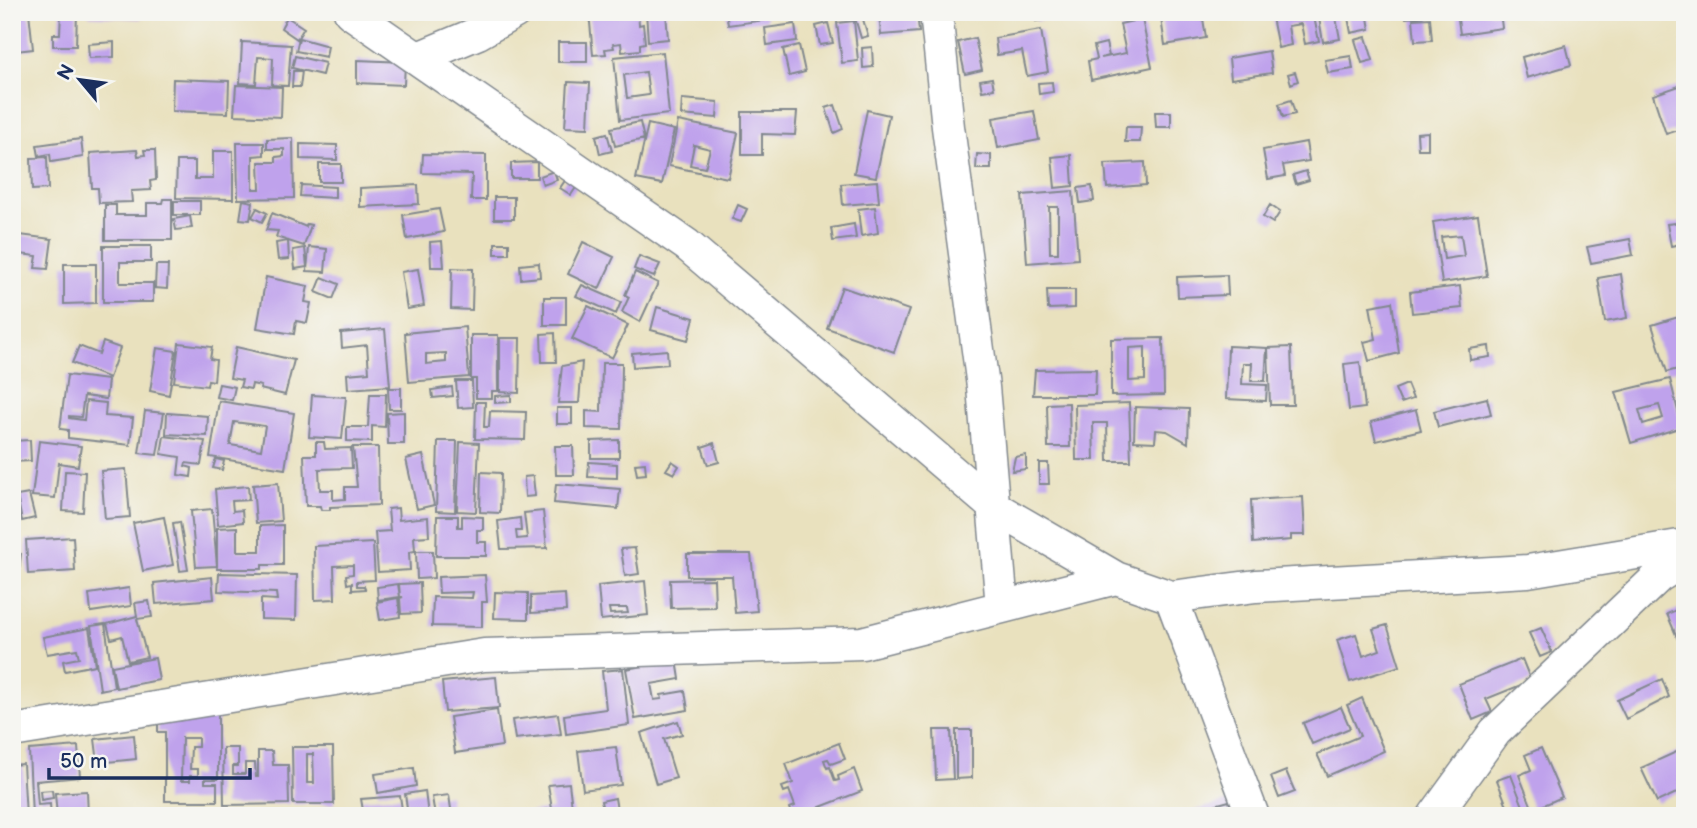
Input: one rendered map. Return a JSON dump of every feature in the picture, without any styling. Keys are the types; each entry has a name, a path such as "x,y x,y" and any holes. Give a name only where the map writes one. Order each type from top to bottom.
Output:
{"street":[{"path":"350,12 687,245 994,507 1116,578 1171,597 1256,586 1528,571 1685,545"},
{"path":"418,58 478,33 515,12"},
{"path":"936,12 948,127 983,387 1002,607"},
{"path":"1434,816 1495,732 1659,576 1685,560"},
{"path":"12,731 484,655 862,643 1116,578"},
{"path":"1171,597 1253,816"}],"building":[{"path":"13,12 29,12 33,49 16,51"},
{"path":"61,12 77,12 76,46 53,46 53,34 60,34"},
{"path":"89,12 142,12 141,19 89,16"},
{"path":"589,12 638,12 639,25 643,24 645,43 640,44 640,50 622,52 621,43 613,44 614,48 605,49 606,54 593,55"},
{"path":"646,12 666,12 668,39 648,41"},
{"path":"726,12 765,12 766,20 728,25"},
{"path":"917,12 919,32 881,35 879,13"},
{"path":"1034,12 1078,12 1078,14 1036,21"},
{"path":"1160,12 1202,12 1206,38 1165,45"},
{"path":"1271,12 1313,12 1319,41 1305,44 1301,24 1288,26 1291,45 1278,48"},
{"path":"1318,12 1335,12 1340,39 1323,42"},
{"path":"1347,12 1367,12 1370,29 1351,33"},
{"path":"1405,12 1423,12 1423,16 1406,18"},
{"path":"1457,12 1500,12 1502,28 1460,34"},
{"path":"862,16 868,36 861,38 855,18"},
{"path":"287,17 304,28 297,39 281,28"},
{"path":"1430,18 1432,40 1415,41 1413,19"},
{"path":"1142,19 1152,67 1091,80 1088,61 1097,59 1094,46 1106,43 1109,56 1101,58 1126,53 1120,24"},
{"path":"854,21 858,61 842,63 837,23"},
{"path":"828,23 833,43 820,45 816,26"},
{"path":"795,24 797,41 767,45 765,28"},
{"path":"1041,30 1048,72 1027,76 1022,51 997,55 995,38"},
{"path":"1366,37 1373,60 1362,63 1355,40"},
{"path":"299,38 328,46 326,57 296,51"},
{"path":"975,38 982,70 965,74 958,42"},
{"path":"114,42 114,57 89,58 88,44"},
{"path":"242,42 291,45 288,86 272,85 273,58 258,57 256,84 240,83"},
{"path":"558,42 587,42 587,62 558,62"},
{"path":"799,45 805,72 789,76 783,49"},
{"path":"1566,45 1571,65 1527,78 1522,57"},
{"path":"872,47 873,67 863,68 862,48"},
{"path":"1269,51 1272,73 1231,79 1229,58"},
{"path":"663,52 669,114 620,120 614,57","holes":["646,72 649,95 627,98 624,75"]},
{"path":"295,56 325,63 322,75 292,68"},
{"path":"1351,56 1353,69 1328,73 1325,60"},
{"path":"357,60 405,62 404,85 357,83"},
{"path":"293,71 302,71 300,87 292,87"},
{"path":"1295,72 1298,81 1291,84 1288,74"},
{"path":"992,78 994,89 982,91 980,80"},
{"path":"173,79 229,81 228,113 172,111"},
{"path":"568,82 590,83 588,128 565,127"},
{"path":"1052,82 1053,92 1039,94 1038,83"},
{"path":"1685,84 1685,128 1666,134 1653,95"},
{"path":"236,85 282,87 281,117 234,115"},
{"path":"682,99 718,102 717,118 681,115"},
{"path":"1291,100 1295,114 1283,117 1279,104"},
{"path":"835,105 843,129 834,133 826,108"},
{"path":"867,110 889,115 876,177 854,173"},
{"path":"1034,111 1039,140 998,148 993,118"},
{"path":"742,112 797,112 795,135 762,134 762,155 742,155"},
{"path":"1155,112 1171,112 1171,127 1156,127"},
{"path":"678,121 738,133 728,178 669,166","holes":["694,145 710,149 705,168 690,165"]},
{"path":"640,122 644,139 615,146 611,128"},
{"path":"648,124 674,130 662,184 636,179"},
{"path":"1126,127 1141,127 1140,142 1125,142"},
{"path":"1428,132 1428,149 1418,149 1417,133"},
{"path":"607,133 612,151 600,154 596,136"},
{"path":"293,138 294,198 238,199 237,143 264,143 264,155 253,156 253,189 260,189 259,162 276,162 276,157 284,156 284,149 267,149 267,139"},
{"path":"81,139 83,157 51,162 50,154 39,156 37,145"},
{"path":"1306,142 1309,161 1283,165 1285,176 1268,179 1263,150"},
{"path":"300,144 337,145 337,160 300,159"},
{"path":"137,150 138,156 145,155 144,150 155,150 156,180 150,181 151,190 131,191 132,202 99,203 98,188 92,188 90,153"},
{"path":"213,151 233,151 233,199 176,198 177,161 195,161 195,179 213,179"},
{"path":"423,154 486,155 486,200 471,200 472,174 422,173"},
{"path":"977,154 991,155 991,169 976,169"},
{"path":"1071,155 1073,186 1055,188 1052,157"},
{"path":"47,157 48,189 32,190 31,158"},
{"path":"537,162 537,178 511,178 511,163"},
{"path":"1145,162 1146,185 1107,188 1105,164"},
{"path":"319,164 341,164 341,182 319,182"},
{"path":"554,171 557,180 543,185 540,176"},
{"path":"1306,171 1309,180 1296,184 1293,175"},
{"path":"568,176 579,183 571,195 560,188"},
{"path":"877,181 879,202 843,205 841,184"},
{"path":"301,185 335,187 335,198 300,196"},
{"path":"418,185 419,204 360,207 360,188"},
{"path":"1092,186 1094,201 1080,203 1078,188"},
{"path":"1073,191 1078,259 1027,263 1022,195","holes":["1049,207 1058,207 1058,253 1050,253"]},
{"path":"494,197 514,197 514,219 494,219"},
{"path":"164,199 172,199 172,240 105,240 105,205 116,205 116,215 147,215 147,203 163,203"},
{"path":"243,200 253,202 250,220 240,219"},
{"path":"174,201 200,201 200,215 174,215"},
{"path":"738,205 747,209 741,222 732,219"},
{"path":"1270,205 1280,212 1273,223 1263,217"},
{"path":"875,207 878,233 861,236 858,209"},
{"path":"257,208 267,213 262,222 252,217"},
{"path":"439,209 444,232 407,239 403,215"},
{"path":"272,213 306,227 307,224 311,225 304,246 276,237 278,231 266,230"},
{"path":"1478,215 1487,276 1442,283 1433,222","holes":["1461,235 1464,256 1444,259 1441,237"]},
{"path":"190,216 192,228 176,230 174,219"},
{"path":"1685,222 1685,243 1671,246 1667,224"},
{"path":"854,224 856,238 833,241 831,228"},
{"path":"12,234 52,239 48,269 35,268 37,256 12,253"},
{"path":"1630,239 1633,255 1591,263 1587,247"},
{"path":"288,241 289,259 278,260 276,243"},
{"path":"442,241 444,267 431,267 430,242"},
{"path":"583,242 614,257 599,289 568,274"},
{"path":"495,243 509,243 509,254 495,254"},
{"path":"103,246 151,246 151,262 120,262 120,283 153,283 153,302 103,302"},
{"path":"309,247 327,249 325,272 307,271"},
{"path":"305,248 307,267 295,269 293,250"},
{"path":"639,256 660,264 654,277 634,269"},
{"path":"539,263 540,277 521,279 520,265"},
{"path":"64,264 96,264 96,303 64,304"},
{"path":"156,265 168,265 167,289 155,288"},
{"path":"452,268 473,269 472,310 451,309"},
{"path":"418,269 424,306 407,309 401,272"},
{"path":"635,272 658,283 640,322 622,312 629,297 625,295"},
{"path":"1621,274 1627,318 1605,322 1598,278"},
{"path":"1227,275 1228,295 1178,297 1177,277"},
{"path":"266,277 308,286 305,302 311,303 307,323 296,321 294,334 257,328"},
{"path":"322,277 339,284 333,299 316,292"},
{"path":"582,285 621,302 616,314 576,296"},
{"path":"1460,286 1462,308 1412,313 1410,292"},
{"path":"842,287 909,310 894,352 827,328"},
{"path":"1047,290 1075,290 1075,308 1048,309"},
{"path":"544,297 566,297 566,325 544,325"},
{"path":"1392,302 1399,353 1369,361 1364,342 1376,339 1370,306"},
{"path":"588,306 628,325 612,358 572,339"},
{"path":"657,307 694,318 688,340 651,330"},
{"path":"1685,315 1685,367 1667,372 1652,325"},
{"path":"465,327 469,377 409,382 405,333","holes":["446,353 446,362 426,364 426,354"]},
{"path":"385,329 390,386 348,389 347,374 369,372 367,345 342,348 341,333"},
{"path":"555,333 556,362 542,362 541,334"},
{"path":"471,335 498,335 498,391 492,391 492,398 476,398 476,379 471,379"},
{"path":"500,338 520,338 519,393 500,392"},
{"path":"1163,338 1164,395 1111,396 1111,339","holes":["1145,347 1145,380 1129,381 1129,348"]},
{"path":"103,342 120,348 109,378 72,363 79,346 99,354"},
{"path":"179,343 212,347 210,359 216,360 214,381 208,380 207,386 174,382"},
{"path":"1228,346 1267,348 1265,381 1251,381 1252,363 1243,363 1242,384 1267,385 1266,401 1226,399"},
{"path":"1489,346 1490,357 1470,360 1469,349"},
{"path":"236,347 294,360 285,395 260,389 261,386 252,384 251,389 240,387 242,380 230,378"},
{"path":"1291,347 1293,405 1270,405 1268,348"},
{"path":"157,348 176,351 169,395 150,391"},
{"path":"667,350 668,364 633,367 632,353"},
{"path":"582,362 579,403 558,403 562,366"},
{"path":"1360,362 1365,408 1349,410 1344,364"},
{"path":"602,363 622,363 621,429 586,428 586,411 601,412"},
{"path":"1096,369 1095,395 1033,395 1035,370"},
{"path":"67,375 108,380 106,399 84,396 81,417 69,418 84,420 86,401 106,403 105,416 133,418 130,445 68,438 68,430 60,429"},
{"path":"1670,379 1682,427 1631,443 1616,392","holes":["1659,405 1663,418 1643,424 1639,410"]},
{"path":"456,381 472,381 473,407 458,408"},
{"path":"219,384 235,387 232,400 216,397"},
{"path":"1407,384 1413,399 1401,403 1395,389"},
{"path":"452,387 453,396 433,398 432,390"},
{"path":"388,388 401,388 401,409 389,409"},
{"path":"370,394 386,394 385,427 372,426 372,442 347,441 347,427 368,427"},
{"path":"312,395 346,397 342,439 309,437"},
{"path":"511,395 511,402 495,403 495,396"},
{"path":"1487,398 1491,414 1438,427 1434,411"},
{"path":"219,401 294,413 285,469 210,457","holes":["234,422 265,426 261,450 230,445"]},
{"path":"476,402 485,402 484,427 489,427 490,411 526,412 525,440 475,439"},
{"path":"1069,403 1070,447 1048,447 1047,404"},
{"path":"1129,403 1131,461 1108,461 1107,423 1093,423 1094,460 1076,460 1075,405"},
{"path":"1135,407 1189,409 1188,443 1167,431 1156,430 1155,442 1134,441"},
{"path":"557,408 572,408 572,424 557,424"},
{"path":"1416,410 1421,430 1376,441 1371,422"},
{"path":"145,411 164,413 157,455 139,453"},
{"path":"404,412 404,444 388,444 387,413"},
{"path":"167,413 208,416 207,436 166,434"},
{"path":"164,436 205,441 201,465 186,463 185,466 192,468 191,477 178,475 180,457 161,454"},
{"path":"30,440 31,461 12,462 12,441"},
{"path":"619,440 619,458 591,458 591,441"},
{"path":"39,441 81,446 78,466 59,463 55,498 32,496"},
{"path":"438,441 457,441 455,512 436,511"},
{"path":"316,442 324,442 325,449 351,448 352,468 319,469 320,490 333,490 333,500 345,499 345,487 357,487 353,447 378,447 379,505 330,507 330,510 321,510 320,506 306,506 304,455 316,455"},
{"path":"460,442 479,443 476,512 457,511"},
{"path":"714,443 719,462 708,465 702,447"},
{"path":"555,446 573,446 574,475 556,475"},
{"path":"423,455 434,505 417,509 406,459"},
{"path":"1026,455 1026,469 1012,471 1015,457"},
{"path":"216,459 224,461 222,470 213,468"},
{"path":"672,461 679,466 674,474 666,470"},
{"path":"589,462 617,464 617,478 588,477"},
{"path":"645,463 646,474 637,475 635,464"},
{"path":"1039,463 1048,463 1049,484 1039,484"},
{"path":"126,469 130,517 105,519 101,471"},
{"path":"65,471 85,472 83,512 63,511"},
{"path":"481,472 501,473 500,513 480,512"},
{"path":"533,476 535,496 525,497 524,477"},
{"path":"278,483 281,521 256,523 253,485"},
{"path":"556,484 620,489 618,509 554,503"},
{"path":"248,486 249,500 232,501 233,511 242,510 243,522 218,525 215,489"},
{"path":"29,494 35,518 22,521 17,496"},
{"path":"1303,497 1305,535 1291,535 1291,540 1253,543 1251,500"},
{"path":"398,508 399,520 428,517 429,536 414,537 415,551 409,552 410,570 378,572 375,532 390,531 388,509"},
{"path":"212,509 217,566 196,567 191,511"},
{"path":"543,511 547,548 501,549 498,521 520,518 521,531 516,531 517,539 527,538 524,513"},
{"path":"437,516 458,516 458,527 462,527 462,516 483,517 483,530 477,530 477,542 486,542 486,556 436,556"},
{"path":"164,517 173,565 143,571 133,523"},
{"path":"180,522 188,570 180,571 173,523"},
{"path":"283,525 283,565 262,565 262,569 217,569 217,528 237,527 237,551 260,551 260,526"},
{"path":"73,537 75,571 28,574 26,540"},
{"path":"373,543 375,580 357,581 357,586 364,586 365,589 352,590 352,583 347,584 346,575 353,574 353,565 334,566 335,599 315,600 314,546"},
{"path":"635,548 639,574 625,576 621,549"},
{"path":"416,551 433,551 434,578 417,579"},
{"path":"12,553 21,554 14,611 12,611"},
{"path":"687,554 751,554 757,611 735,613 732,576 687,576"},
{"path":"219,573 297,575 296,620 261,619 261,599 277,600 276,593 218,591"},
{"path":"485,575 487,602 482,602 482,627 432,626 433,597 472,598 473,592 439,593 438,577"},
{"path":"212,577 214,599 156,604 154,583"},
{"path":"714,579 715,607 671,608 670,580"},
{"path":"645,581 648,615 601,620 598,586","holes":["609,608 627,608 628,613 610,614"]},
{"path":"420,583 421,613 401,614 400,598 403,597 400,597 399,584"},
{"path":"398,584 400,597 378,600 377,587"},
{"path":"129,588 131,606 91,612 89,594"},
{"path":"495,592 528,593 528,619 494,618"},
{"path":"565,594 566,611 531,613 531,596"},
{"path":"398,598 400,617 380,620 377,602"},
{"path":"149,601 152,617 137,619 147,657 128,661 122,636 111,639 107,624 137,616 135,603"},
{"path":"1683,607 1685,611 1685,656 1667,614"},
{"path":"105,624 114,687 100,690 91,626"},
{"path":"1387,625 1400,666 1350,682 1337,640 1356,634 1363,656 1380,650 1373,629"},
{"path":"89,628 95,665 65,671 63,661 79,658 77,649 47,654 43,637"},
{"path":"1541,628 1552,652 1540,657 1529,633"},
{"path":"155,658 159,680 116,688 112,666"},
{"path":"1522,659 1531,681 1486,699 1492,712 1473,720 1459,684"},
{"path":"677,660 680,679 651,684 654,700 662,699 661,695 685,691 688,710 635,719 626,669"},
{"path":"623,669 629,725 566,734 564,715 606,709 602,671"},
{"path":"496,677 499,708 445,712 442,682"},
{"path":"1662,679 1669,697 1626,719 1617,700"},
{"path":"1362,698 1384,751 1327,776 1317,754 1360,736 1347,705"},
{"path":"1341,707 1350,728 1312,744 1303,723"},
{"path":"497,710 502,746 455,753 450,717"},
{"path":"218,714 218,779 205,779 205,783 217,783 217,801 165,801 165,732 158,732 158,715","holes":["182,738 198,738 198,747 191,747 190,769 198,769 198,776 190,776 190,781 181,781"]},
{"path":"558,714 561,734 515,739 512,720"},
{"path":"678,721 682,734 664,739 676,778 656,784 641,733"},
{"path":"934,730 951,730 953,779 936,780"},
{"path":"956,730 972,730 972,778 956,779"},
{"path":"134,735 136,759 98,763 95,739"},
{"path":"839,743 845,759 831,764 828,759 824,760 827,768 830,767 835,781 839,780 838,776 854,769 862,791 810,811 811,816 793,816 790,808 795,806 789,790 784,792 782,787 793,783 786,764"},
{"path":"78,746 80,777 36,781 38,805 50,804 51,816 32,816 29,750"},
{"path":"292,747 333,747 334,804 293,804","holes":["307,754 313,754 314,783 307,783"]},
{"path":"616,747 621,785 583,790 578,751"},
{"path":"223,748 238,748 238,766 233,766 233,774 245,774 245,763 255,763 256,777 258,751 272,751 273,765 288,765 289,804 224,805"},
{"path":"1541,748 1562,797 1533,810 1519,775 1531,770 1525,755"},
{"path":"1685,748 1685,789 1657,802 1641,768"},
{"path":"23,764 26,816 12,816 12,765"},
{"path":"414,768 416,786 378,793 375,774"},
{"path":"1286,771 1295,792 1279,798 1271,777"},
{"path":"1511,775 1526,814 1522,816 1511,816 1497,780"},
{"path":"569,783 573,816 523,816 523,813 552,809 548,785"},
{"path":"52,790 53,798 41,800 40,791"},
{"path":"87,791 88,816 57,816 55,793"},
{"path":"425,791 428,816 408,816 405,794"},
{"path":"449,795 452,816 435,816 432,797"},
{"path":"400,796 403,816 364,816 361,799"},
{"path":"615,798 618,816 604,816 601,801"},
{"path":"1229,801 1233,816 1187,816 1186,813"}]}
